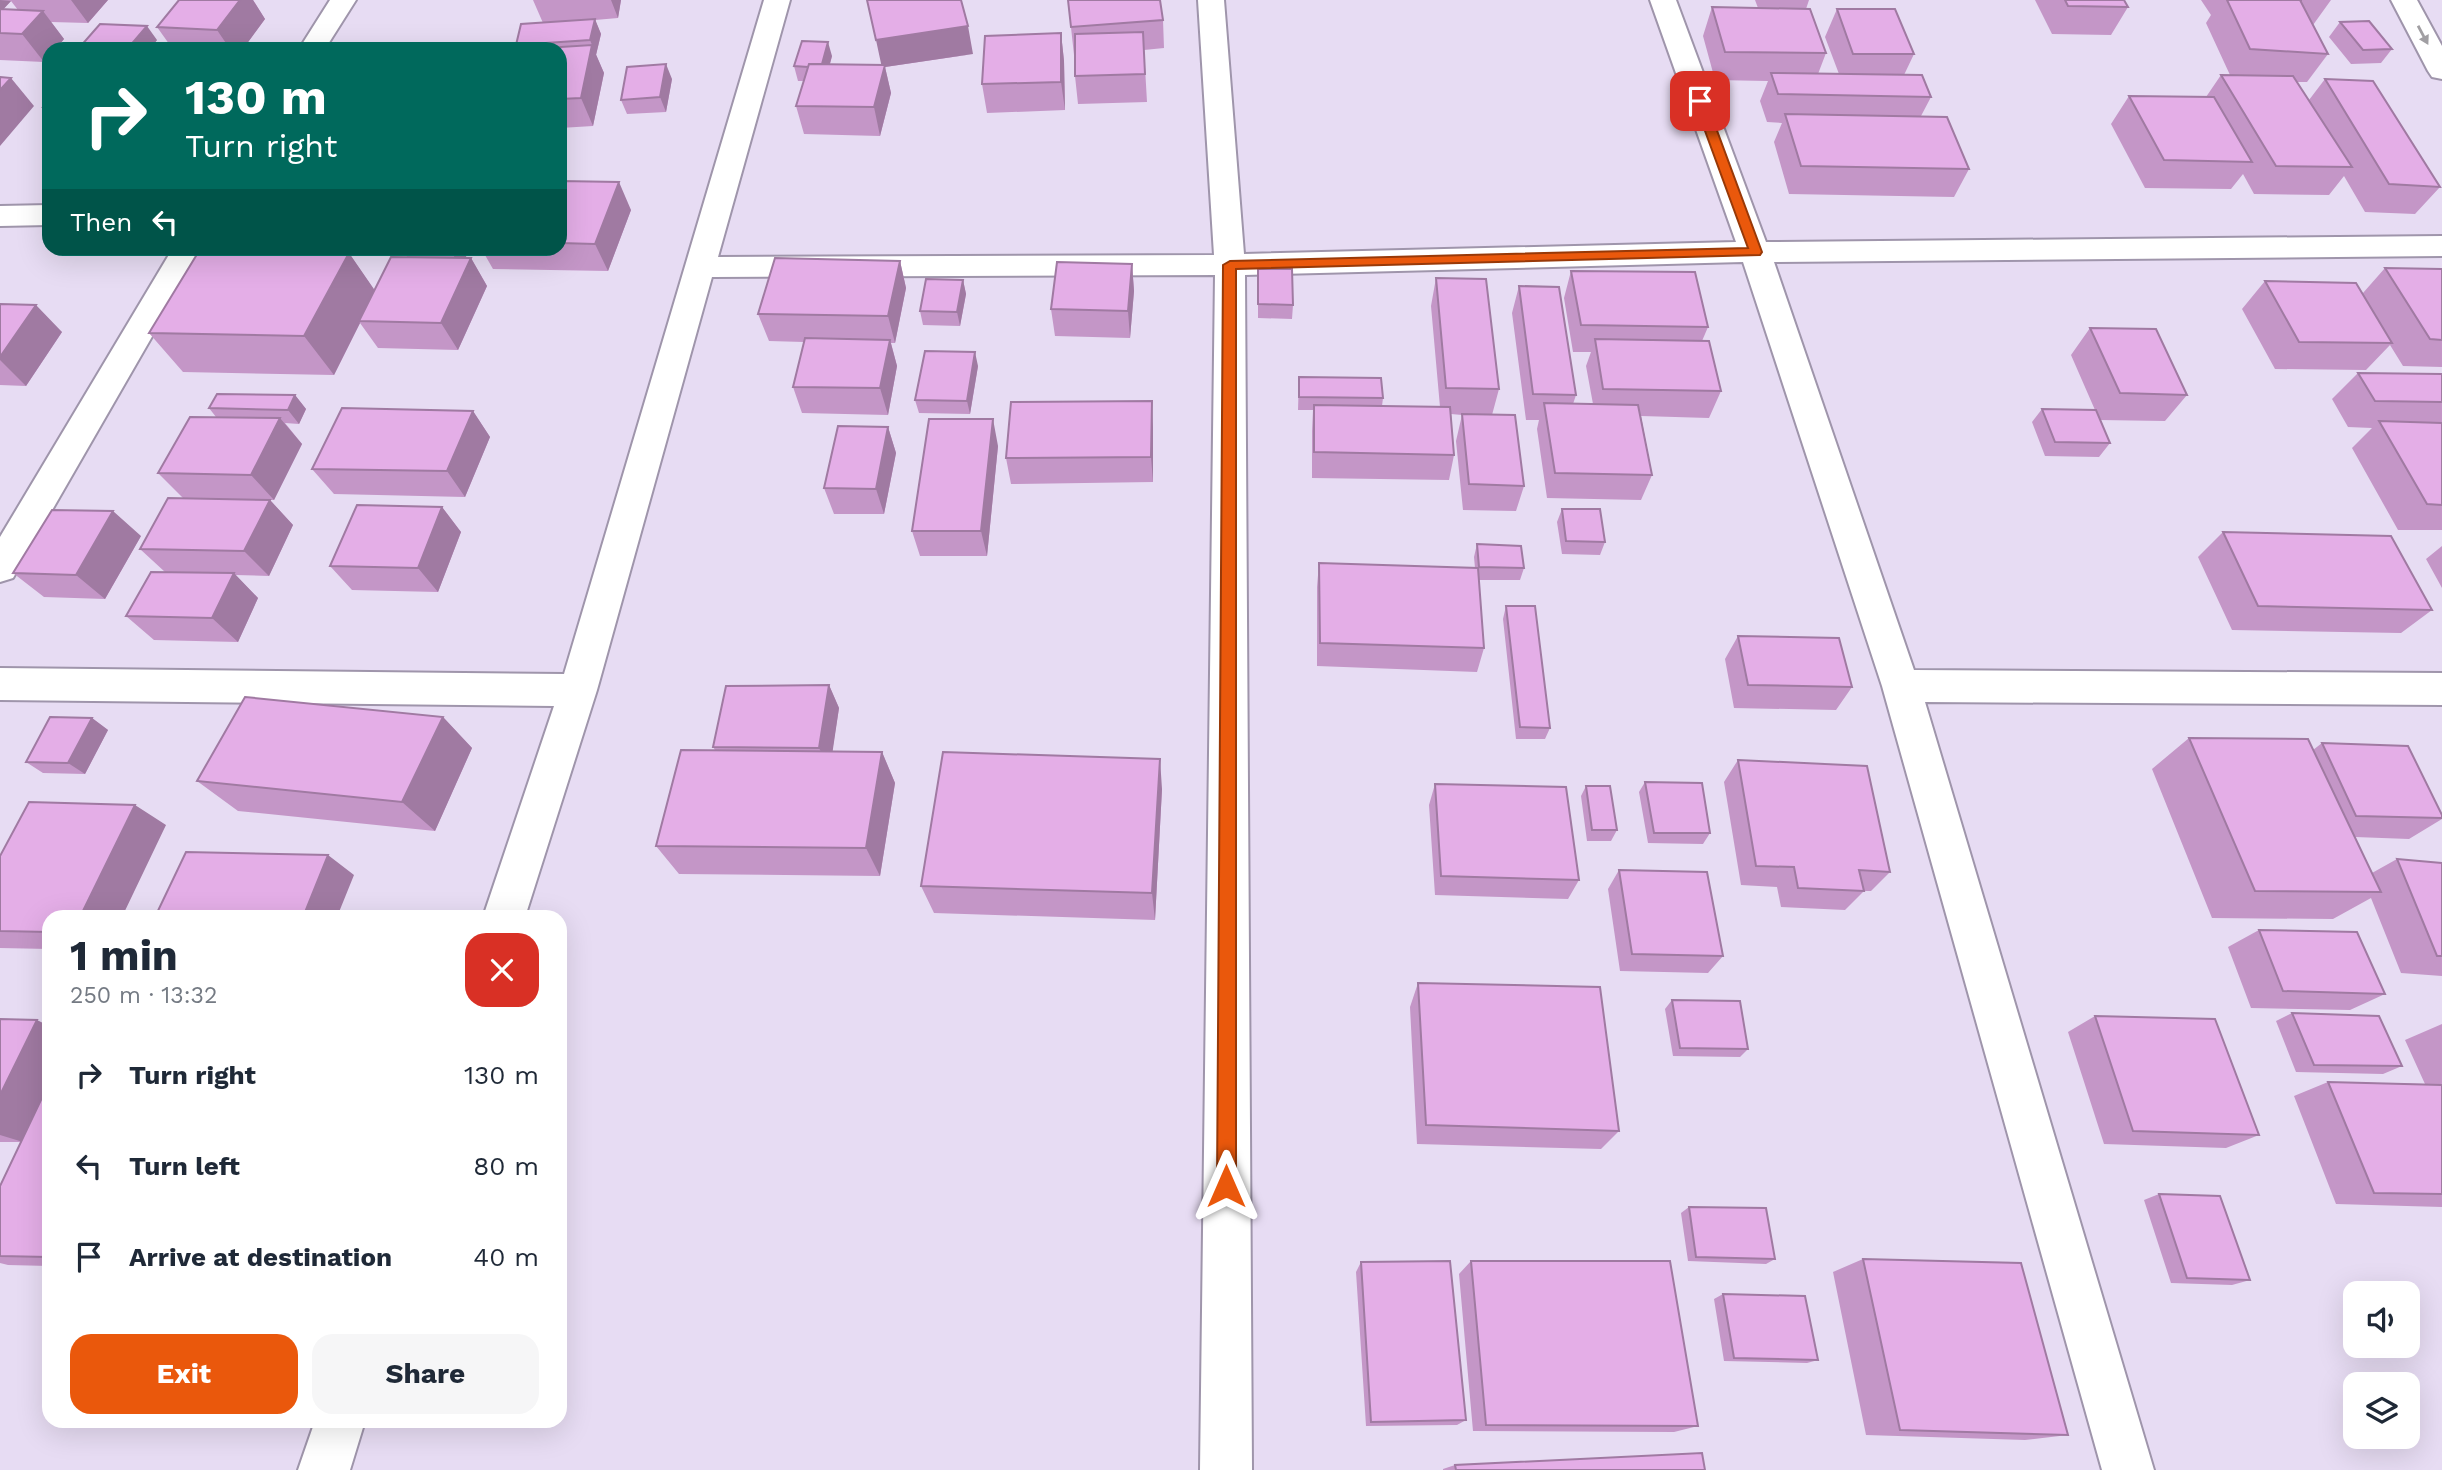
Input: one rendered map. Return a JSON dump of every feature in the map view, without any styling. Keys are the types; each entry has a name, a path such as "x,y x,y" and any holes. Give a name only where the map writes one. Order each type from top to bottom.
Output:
{"street":[{"path":"316,42 343,0"},
{"path":"506,910 578,690 777,0"},
{"path":"1211,0 1230,265 1226,1470"},
{"path":"1663,0 1755,252 1901,686 2128,1470"},
{"path":"2404,0 2442,71"},
{"path":"0,216 42,215"},
{"path":"700,267 1230,265 1755,252 2442,246"},
{"path":"0,568 183,256"},
{"path":"0,684 578,690"},
{"path":"1901,686 2442,689"},
{"path":"324,1470 338,1428"}],"building":[{"path":"179,0 240,0 217,30 157,27"},
{"path":"867,0 961,0 968,26 876,40"},
{"path":"1068,0 1160,0 1163,20 1071,27"},
{"path":"2065,0 2124,0 2128,7 2068,6"},
{"path":"2227,0 2300,0 2328,54 2250,49"},
{"path":"1712,7 1810,9 1826,53 1725,52"},
{"path":"0,9 43,11 22,34 0,33"},
{"path":"1837,9 1895,9 1914,54 1853,54"},
{"path":"595,19 590,40 560,42 517,42 521,24"},
{"path":"2369,21 2392,49 2363,50 2340,22"},
{"path":"100,24 147,26 133,42 84,42"},
{"path":"1143,32 1145,74 1075,76 1075,34"},
{"path":"1061,33 1061,82 982,84 985,36"},
{"path":"802,41 828,42 822,64 794,66"},
{"path":"592,45 581,98 567,99 567,47"},
{"path":"666,64 660,97 621,100 627,67"},
{"path":"809,64 885,65 874,107 796,106"},
{"path":"1771,73 1922,75 1931,97 1778,94"},
{"path":"2221,75 2293,76 2352,167 2276,166"},
{"path":"0,77 11,78 0,90"},
{"path":"2325,79 2373,81 2440,187 2389,184"},
{"path":"2129,96 2214,97 2252,162 2164,160"},
{"path":"1785,114 1947,117 1969,169 1801,166"},
{"path":"567,181 619,182 595,244 567,243"},
{"path":"196,256 347,256 304,336 149,333"},
{"path":"391,257 471,258 441,323 359,321"},
{"path":"775,258 900,261 888,316 758,314"},
{"path":"1057,262 1132,264 1128,311 1051,309"},
{"path":"2385,268 2442,269 2442,340 2430,339"},
{"path":"1258,269 1292,269 1293,305 1258,304"},
{"path":"1571,271 1695,272 1708,327 1581,325"},
{"path":"1436,278 1486,279 1499,389 1446,388"},
{"path":"926,279 963,280 957,312 920,311"},
{"path":"2265,281 2356,283 2392,343 2299,342"},
{"path":"1519,286 1559,287 1576,395 1533,394"},
{"path":"0,304 36,305 0,357"},
{"path":"2090,328 2156,329 2187,395 2120,393"},
{"path":"805,338 890,340 880,388 793,387"},
{"path":"1595,339 1709,341 1721,391 1603,389"},
{"path":"925,351 975,352 967,401 915,400"},
{"path":"2358,373 2442,374 2442,402 2375,401"},
{"path":"1299,377 1381,378 1383,398 1299,397"},
{"path":"217,394 295,395 288,410 209,408"},
{"path":"1152,401 1151,457 1006,458 1011,402"},
{"path":"1544,403 1638,405 1652,475 1555,473"},
{"path":"1314,405 1450,407 1454,455 1314,452"},
{"path":"342,408 473,411 447,471 312,469"},
{"path":"2042,409 2096,410 2110,443 2055,442"},
{"path":"1462,414 1515,415 1524,486 1469,484"},
{"path":"190,417 280,418 251,475 158,473"},
{"path":"929,419 993,419 981,531 912,531"},
{"path":"2379,421 2442,423 2442,505 2427,504"},
{"path":"838,426 888,427 876,489 824,488"},
{"path":"168,498 270,500 244,551 140,549"},
{"path":"357,505 442,507 418,568 330,566"},
{"path":"1562,509 1600,509 1605,542 1566,541"},
{"path":"52,510 113,511 76,575 13,573"},
{"path":"2223,532 2391,536 2432,610 2258,606"},
{"path":"1477,544 1521,546 1524,568 1479,567"},
{"path":"1319,563 1478,568 1484,648 1320,643"},
{"path":"151,572 234,573 212,618 126,616"},
{"path":"1506,606 1535,606 1550,728 1520,727"},
{"path":"1738,636 1839,638 1852,687 1748,685"},
{"path":"829,685 819,748 713,747 726,686"},
{"path":"245,697 443,717 402,802 197,781"},
{"path":"50,717 92,718 68,763 26,762"},
{"path":"2189,738 2308,739 2381,892 2255,891"},
{"path":"2322,743 2408,746 2442,818 2356,816"},
{"path":"681,750 882,752 866,848 656,846"},
{"path":"943,752 1160,759 1152,893 921,886"},
{"path":"1738,760 1867,766 1890,872 1859,870 1864,891 1798,888 1794,867 1756,866"},
{"path":"1645,782 1702,783 1710,833 1654,833"},
{"path":"1435,784 1566,787 1579,880 1441,876"},
{"path":"1586,786 1610,786 1617,830 1592,830"},
{"path":"29,802 135,805 83,910 42,910 42,932 0,931 0,856"},
{"path":"186,852 328,855 306,910 158,910"},
{"path":"2397,859 2442,863 2442,956 2437,956"},
{"path":"1619,870 1707,872 1723,956 1632,954"},
{"path":"2259,930 2357,932 2385,994 2283,991"},
{"path":"1418,983 1600,987 1619,1131 1426,1125"},
{"path":"1672,1000 1740,1001 1748,1049 1680,1048"},
{"path":"2292,1013 2379,1016 2402,1066 2314,1065"},
{"path":"2095,1016 2215,1019 2259,1135 2133,1131"},
{"path":"0,1019 37,1020 0,1095"},
{"path":"2328,1082 2442,1085 2442,1194 2374,1193"},
{"path":"42,1098 42,1257 0,1256 0,1186"},
{"path":"2159,1194 2220,1196 2250,1280 2187,1278"},
{"path":"1689,1207 1766,1208 1775,1259 1696,1257"},
{"path":"1863,1259 2021,1263 2068,1435 1900,1430"},
{"path":"1450,1261 1466,1420 1371,1422 1361,1262"},
{"path":"1471,1261 1670,1261 1698,1426 1486,1425"},
{"path":"1723,1294 1805,1296 1818,1360 1734,1358"},
{"path":"1702,1453 1705,1470 1456,1470 1455,1465"}],"route":[{"path":"1226,1186 1230,265 1755,252 1700,101"}]}
